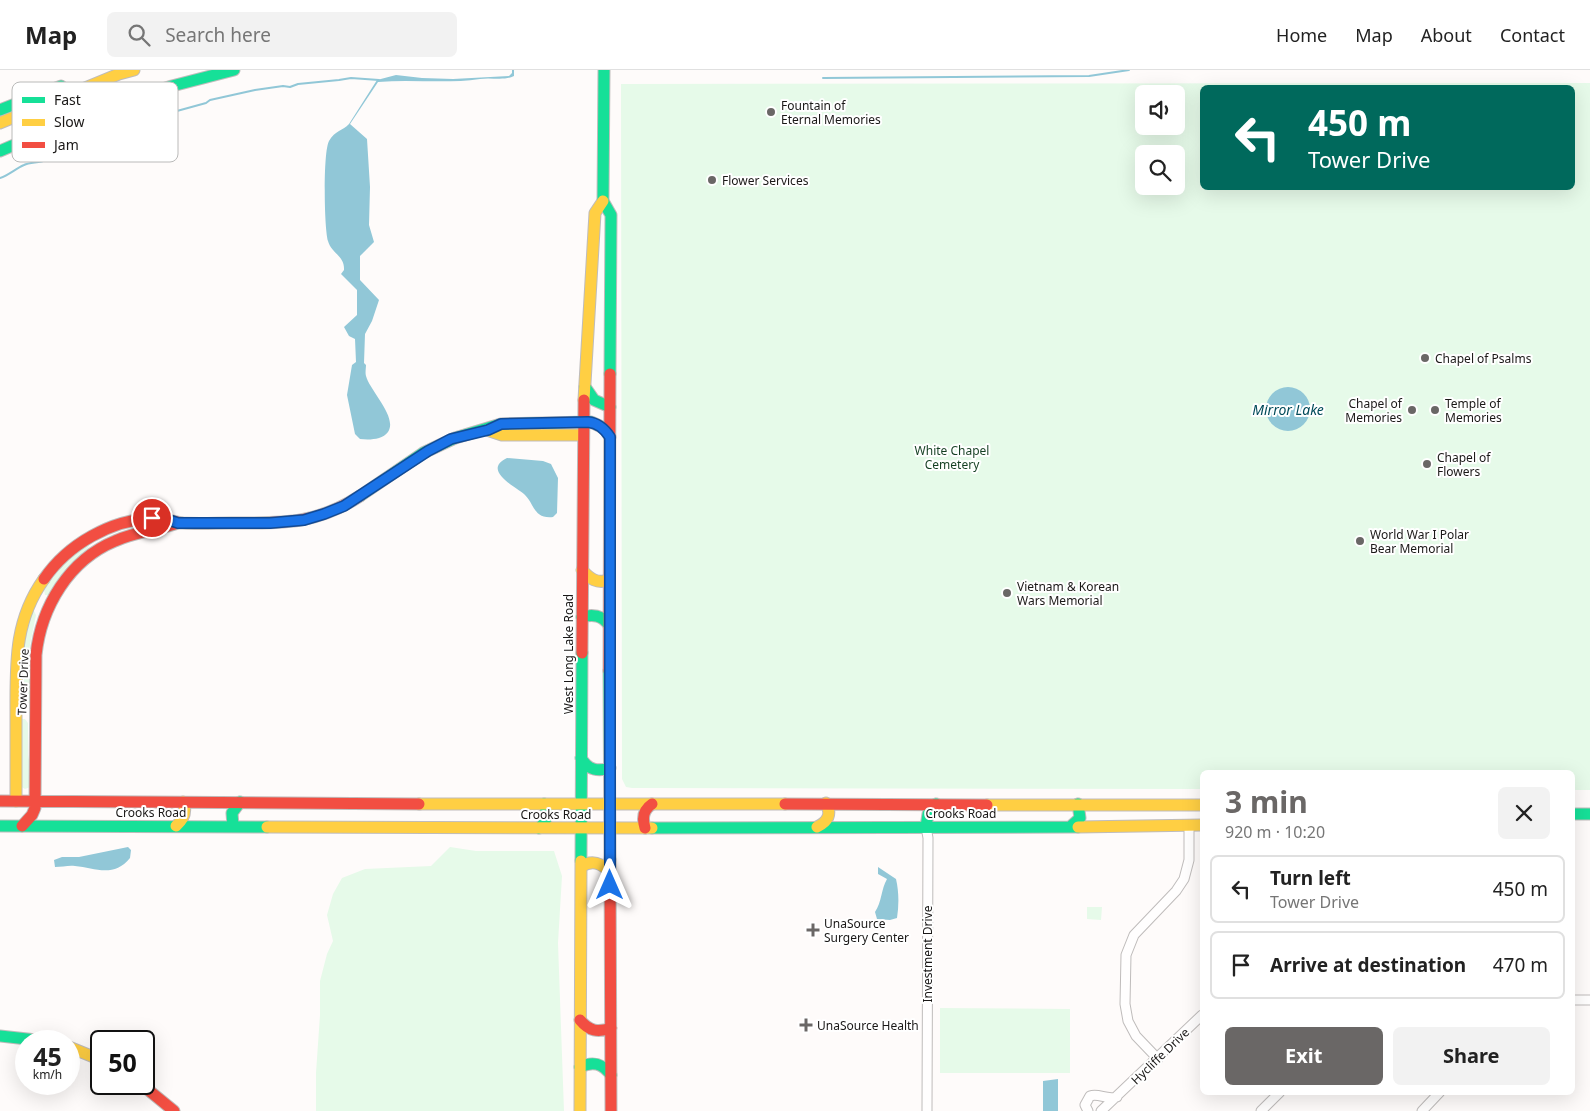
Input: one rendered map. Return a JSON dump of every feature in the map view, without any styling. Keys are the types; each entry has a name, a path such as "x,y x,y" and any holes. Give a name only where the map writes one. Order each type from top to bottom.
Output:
{"main road":[{"path":"72,82 82,78 118,74 134,70"},
{"path":"178,84 234,70"},
{"name":"West Long Lake Road","path":"604,70 603,200 610,215 611,1111"},
{"path":"99,82 118,74"},
{"path":"0,110 12,105"},
{"path":"0,123 12,118"},
{"path":"0,151 12,146"},
{"name":"West Long Lake Road","path":"580,1111 583,422 595,213 603,200"},
{"path":"590,295 604,295 610,302"},
{"path":"585,385 587,392 595,402 610,407"},
{"path":"583,422 600,425 610,437"},
{"name":"Tower Drive","path":"16,801 17,652 23,622 37,589 56,564 80,543 116,525 152,518 163,518 178,523 276,523 293,522 315,517 334,510 352,500 440,444 461,436 488,430 501,424 583,422"},
{"name":"Tower Drive","path":"488,430 502,435 583,435"},
{"name":"Tower Drive","path":"35,801 36,660 39,634 47,610 56,592 67,577 85,560 108,544 135,534 163,529 178,523"},
{"path":"582,570 595,582 602,583 609,580"},
{"path":"582,617 590,614 597,615 604,618 609,625"},
{"path":"16,698 26,706 36,705"},
{"path":"16,717 27,717 35,724"},
{"path":"581,758 586,766 592,770 599,771 610,768"},
{"name":"Crooks Road","path":"0,801 1200,805"},
{"path":"22,826 34,812 35,801"},
{"path":"176,826 181,822 185,814 186,808 183,802"},
{"path":"233,826 230,816 233,808 240,802"},
{"path":"539,828 547,818 548,811 544,804"},
{"path":"645,828 643,815 648,806 652,804"},
{"path":"817,827 825,823 829,818 826,804"},
{"path":"926,827 928,813 936,804"},
{"path":"1070,827 1080,818 1078,804"},
{"path":"1116,828 1112,815 1119,804"},
{"path":"1575,814 1590,814"},
{"name":"Crooks Road","path":"0,826 1116,828 1200,825"},
{"path":"580,867 588,862 596,862 606,867 610,872"},
{"path":"580,1020 584,1026 593,1031 602,1032 611,1028"},
{"path":"0,1036 15,1038"},
{"path":"580,1067 598,1063 607,1069 611,1075"},
{"path":"154,1095 174,1111"}],"street":[{"path":"1158,1059 1136,1036 1128,1021 1125,997 1126,955 1130,942 1139,928 1176,891 1184,879 1189,860 1189,826"},
{"name":"Investment Drive","path":"926,827 928,838 927,1111"},
{"path":"1575,1000 1590,1000"},
{"name":"Hycliffe Drive","path":"1101,1111 1118,1097 1200,1017"},
{"path":"1088,1111 1085,1105 1090,1096 1096,1095 1110,1099 1118,1097"},
{"path":"1261,1111 1277,1095"},
{"path":"1422,1111 1437,1095"}],"green space":[{"name":"White Chapel Cemetery","path":"1590,83 1590,790 1575,790 1575,770 1200,770 1200,789 626,787 622,779 621,84"},
{"path":"88,543 88,548 66,568 49,595 45,595 44,590 68,558"},
{"path":"32,611 36,615 28,655 28,667 32,681 31,702 27,703 24,699 24,668 21,651 23,635"},
{"path":"21,719 25,719 28,723 28,755 31,770 30,787 25,789 20,786"},
{"path":"450,847 476,851 554,851 562,876 558,943 564,1111 316,1111 320,981 327,954 333,941 327,915 333,894 342,878 365,869 431,866"},
{"path":"1087,907 1102,907 1101,920 1087,919"},
{"path":"940,1008 1070,1009 1070,1073 940,1073"}],"water":[{"path":"514,73 514,76 502,79 378,82 350,124 367,139 370,187 369,225 374,242 360,256 360,280 379,300 372,321 365,334 364,363 366,365 366,375 386,412 390,426 388,432 382,437 360,439 355,434 347,395 352,365 356,362 355,339 349,336 344,327 357,315 357,290 341,274 344,270 344,265 328,241 325,190 326,159 329,141 349,124 377,80 396,75 453,79 509,76"},
{"name":"Mirror Lake","path":"1284,387 1292,387 1304,393 1310,409 1304,425 1292,431 1284,431 1272,425 1266,413 1266,405 1272,393"},
{"path":"507,458 543,461 551,464 558,478 557,513 553,517 542,516 538,513 524,494 502,478 498,468 500,463"},
{"path":"128,847 131,850 130,858 124,864 111,870 73,866 55,867 54,860 62,857 79,857"},
{"path":"878,867 896,879 898,889 897,918 890,920 877,919 875,912 887,879 878,874"},
{"path":"1058,1079 1058,1111 1043,1111 1043,1081"}],"waterway":[{"path":"823,78 1089,76 1129,70"},
{"path":"178,111 206,103 210,100 255,90 351,78 379,80"},
{"path":"0,178 24,165 40,162"}],"traffic: fast":[{"path":"178,84 234,70"},
{"path":"604,70 603,201 611,215 610,374"},
{"path":"0,110 12,105"},
{"path":"0,151 12,146"},
{"path":"585,387 594,400 610,407"},
{"path":"360,496 423,453 455,438 501,424 591,422 604,428 610,437"},
{"path":"582,617 597,616 609,625"},
{"path":"581,861 582,653"},
{"path":"609,671 610,860"},
{"path":"581,758 593,769 610,768"},
{"path":"233,826 232,813 240,802"},
{"path":"539,828 547,817 544,804"},
{"path":"926,827 928,814 936,804"},
{"path":"1070,827 1080,818 1078,804"},
{"path":"1575,814 1590,814"},
{"path":"0,826 267,827"},
{"path":"652,828 1078,827"},
{"path":"0,1036 15,1038"},
{"path":"580,1067 597,1064 611,1075"}],"traffic: slow":[{"path":"100,82 134,70"},
{"path":"0,123 12,118"},
{"path":"584,400 595,213 603,201"},
{"path":"487,430 502,435 583,435"},
{"path":"582,570 594,580 609,580"},
{"path":"16,801 16,676 19,643 27,611 44,579"},
{"path":"176,826 184,815 183,802"},
{"path":"817,827 824,823 828,817 829,811 826,803"},
{"path":"419,804 785,804"},
{"path":"987,805 1200,805"},
{"path":"1078,827 1200,825"},
{"path":"267,827 652,828"},
{"path":"580,1111 581,861"},
{"path":"581,867 589,863 596,863 610,872"},
{"path":"80,1051 90,1056"}],"traffic: jam":[{"path":"609,671 610,374"},
{"path":"582,653 584,400"},
{"path":"44,579 54,566 78,545 92,536 122,523 153,518 183,523 283,522 313,517 328,512 360,496"},
{"path":"22,826 32,815 35,808 36,655 39,637 51,603 71,573 99,549 138,533 178,523"},
{"path":"0,801 419,804"},
{"path":"645,828 644,814 652,804"},
{"path":"785,804 987,805"},
{"path":"610,860 611,1111"},
{"path":"580,1020 590,1029 602,1030 611,1028"},
{"path":"154,1095 174,1111"}],"place":[{"name":"Fountain of Eternal Memories","path":"771,112"},
{"name":"Flower Services","path":"712,180"},
{"name":"Chapel of Psalms","path":"1425,358"},
{"name":"Chapel of Memories","path":"1412,410"},
{"name":"Temple of Memories","path":"1435,410"},
{"name":"Chapel of Flowers","path":"1427,464"},
{"name":"World War I Polar Bear Memorial","path":"1360,541"},
{"name":"Vietnam & Korean Wars Memorial","path":"1007,593"},
{"name":"UnaSource Surgery Center","path":"813,930"},
{"name":"UnaSource Health","path":"806,1025"}],"route":[{"path":"152,518 163,518 178,523 270,523 304,520 344,506 416,458 440,444 461,436 488,430 501,424 588,422 595,423 604,428 610,437 610,885"}]}
